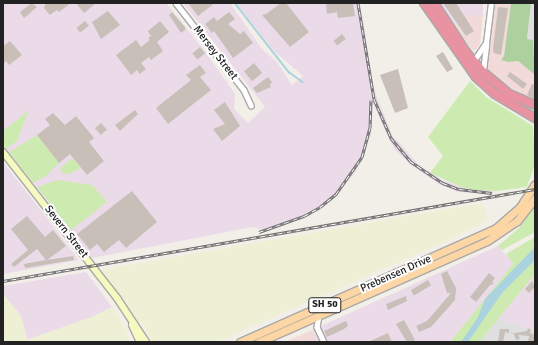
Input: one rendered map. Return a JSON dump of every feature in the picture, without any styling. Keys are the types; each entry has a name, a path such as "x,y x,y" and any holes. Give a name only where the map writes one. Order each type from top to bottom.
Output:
{"highway":[{"path":"424,3 495,94 535,118"},
{"path":"434,3 471,65 483,72 509,94 535,105"}],"main road":[{"name":"Prebensen Drive","path":"240,342 496,228 520,207 535,184"},
{"name":"Prebensen Drive","path":"259,342 498,235 517,220 535,198"}],"street":[{"name":"Mersey Street","path":"176,3 244,90 251,105"},
{"path":"483,72 491,3"},
{"path":"471,65 486,43"},
{"name":"Severn Street","path":"3,152 127,312 146,342"},
{"name":"Severn Street","path":"127,312 140,342"},
{"path":"316,327 319,316"},
{"path":"305,322 316,327 324,342"}],"shaded area":[{"path":"3,3 166,3 204,50 235,94 234,109 248,123 265,107 183,3 230,3 262,49 277,62 292,85 303,76 275,52 236,3 360,3 374,89 392,135 421,167 442,180 461,187 495,191 492,194 458,192 439,184 411,165 394,149 373,103 371,135 356,171 333,199 305,218 266,231 253,227 92,258 3,144"},
{"path":"439,3 483,3 483,15 470,15 454,25"},
{"path":"493,3 511,3 504,56 508,62 518,61 535,75 535,100 511,91 498,82 482,63 489,50"},
{"path":"531,3 535,3 535,51 532,50 527,39"},
{"path":"470,15 483,15 480,44 476,50 472,50 454,25"},
{"path":"3,162 36,204 79,260 3,274"},
{"path":"498,246 514,264 450,342 317,342 312,330"},
{"path":"86,272 112,307 92,317 27,340 21,316 3,294 3,286"},
{"path":"535,274 535,331 497,318"},
{"path":"497,318 535,331 535,342 479,342"},
{"path":"312,330 317,342 285,342"}],"green space":[{"path":"511,3 531,3 527,39 533,40 535,75 518,61 508,62 501,60 504,56"},
{"path":"470,81 486,97 533,126 535,164 527,187 495,191 476,190 461,187 430,173 443,156 428,137"},
{"path":"29,110 17,141 6,149 3,145 3,131"},
{"path":"37,135 59,163 46,176 33,183 9,152"},
{"path":"73,158 81,168 69,174 62,173 60,168"},
{"path":"58,180 92,185 107,202 71,230 37,187"},
{"path":"482,203 489,220 454,238 217,342 152,342 143,323 138,321 101,270"},
{"path":"535,203 535,232 502,250 498,246 520,227"},
{"path":"535,237 535,274 479,342 450,342 513,264 506,254"},
{"path":"3,294 21,316 27,340 92,317 112,307 128,334 129,342 3,342"}],"water":[{"path":"535,247 535,260 502,293 468,342 461,342 478,317 485,299"}],"building":[{"path":"32,3 37,7 24,18 20,12"},
{"path":"46,3 71,3 59,12 57,10 50,15 44,8"},
{"path":"76,3 96,3 84,13"},
{"path":"188,3 215,3 198,16"},
{"path":"281,3 286,3 309,32 290,47 262,15 266,14"},
{"path":"326,3 353,3 355,16 338,18 337,12 327,14"},
{"path":"443,3 456,3 474,31 466,36"},
{"path":"498,7 508,8 501,55 494,53 493,50"},
{"path":"108,11 120,25 101,39 92,22"},
{"path":"172,12 185,27 185,30 181,33 169,15"},
{"path":"229,12 235,19 228,24 240,34 244,31 253,43 233,58 214,31 212,33 205,24 214,17 217,21"},
{"path":"85,21 89,26 80,33 76,28"},
{"path":"160,21 169,32 157,42 163,51 151,60 149,57 141,63 146,69 140,74 137,70 131,75 116,55 136,40 141,47 150,40 148,38 151,36 148,31"},
{"path":"342,34 346,39 337,46 333,41"},
{"path":"10,41 22,55 9,65 6,61 3,64 3,46"},
{"path":"200,47 205,53 197,60 192,53"},
{"path":"443,52 453,69 447,72 436,56"},
{"path":"254,63 262,73 252,81 244,71"},
{"path":"200,65 206,73 200,77 211,90 168,124 156,108 191,80 186,75"},
{"path":"398,69 408,108 395,113 380,75"},
{"path":"510,72 527,84 523,89 507,76"},
{"path":"268,77 272,82 270,85 271,87 257,93 253,88"},
{"path":"532,84 535,85 535,99 527,95"},
{"path":"225,102 240,126 222,141 213,129 225,124 214,110"},
{"path":"135,110 138,114 120,131 115,125"},
{"path":"53,113 65,125 76,116 94,138 89,142 104,161 87,175 70,154 59,163 37,135 50,125 45,119"},
{"path":"101,123 107,130 101,135 95,128"},
{"path":"132,191 157,222 126,248 119,240 104,252 97,244 90,250 77,234"},
{"path":"27,216 45,237 53,230 66,246 47,260 73,256 74,260 25,268 24,264 46,260 37,249 14,267 11,264 28,250 11,229"},
{"path":"447,271 456,288 455,300 431,327 419,332 416,326 427,321 451,293 447,293 441,274"},
{"path":"489,273 495,278 492,282 494,284 490,285 476,302 470,297"},
{"path":"428,280 431,285 414,295 411,290"},
{"path":"532,281 535,287 529,293 525,289"},
{"path":"406,296 407,301 388,310 386,304"},
{"path":"404,320 415,340 411,342 407,342 396,324"},
{"path":"346,321 348,326 327,337 324,331"},
{"path":"528,328 531,330 530,333 535,335 535,342 528,342 529,336 518,335 520,339 516,340 514,334 510,334 527,331"},
{"path":"500,329 509,329 509,333 505,332 503,342 498,342"},
{"path":"388,333 392,342 368,342"}],"waterway":[{"path":"235,3 289,72 303,82"}],"railway":[{"path":"358,3 374,99 391,138 410,161 443,183 459,189 492,193"},
{"path":"259,232 304,216 320,207 336,194 362,157 370,128 371,100"},
{"path":"3,281 535,189"}]}
